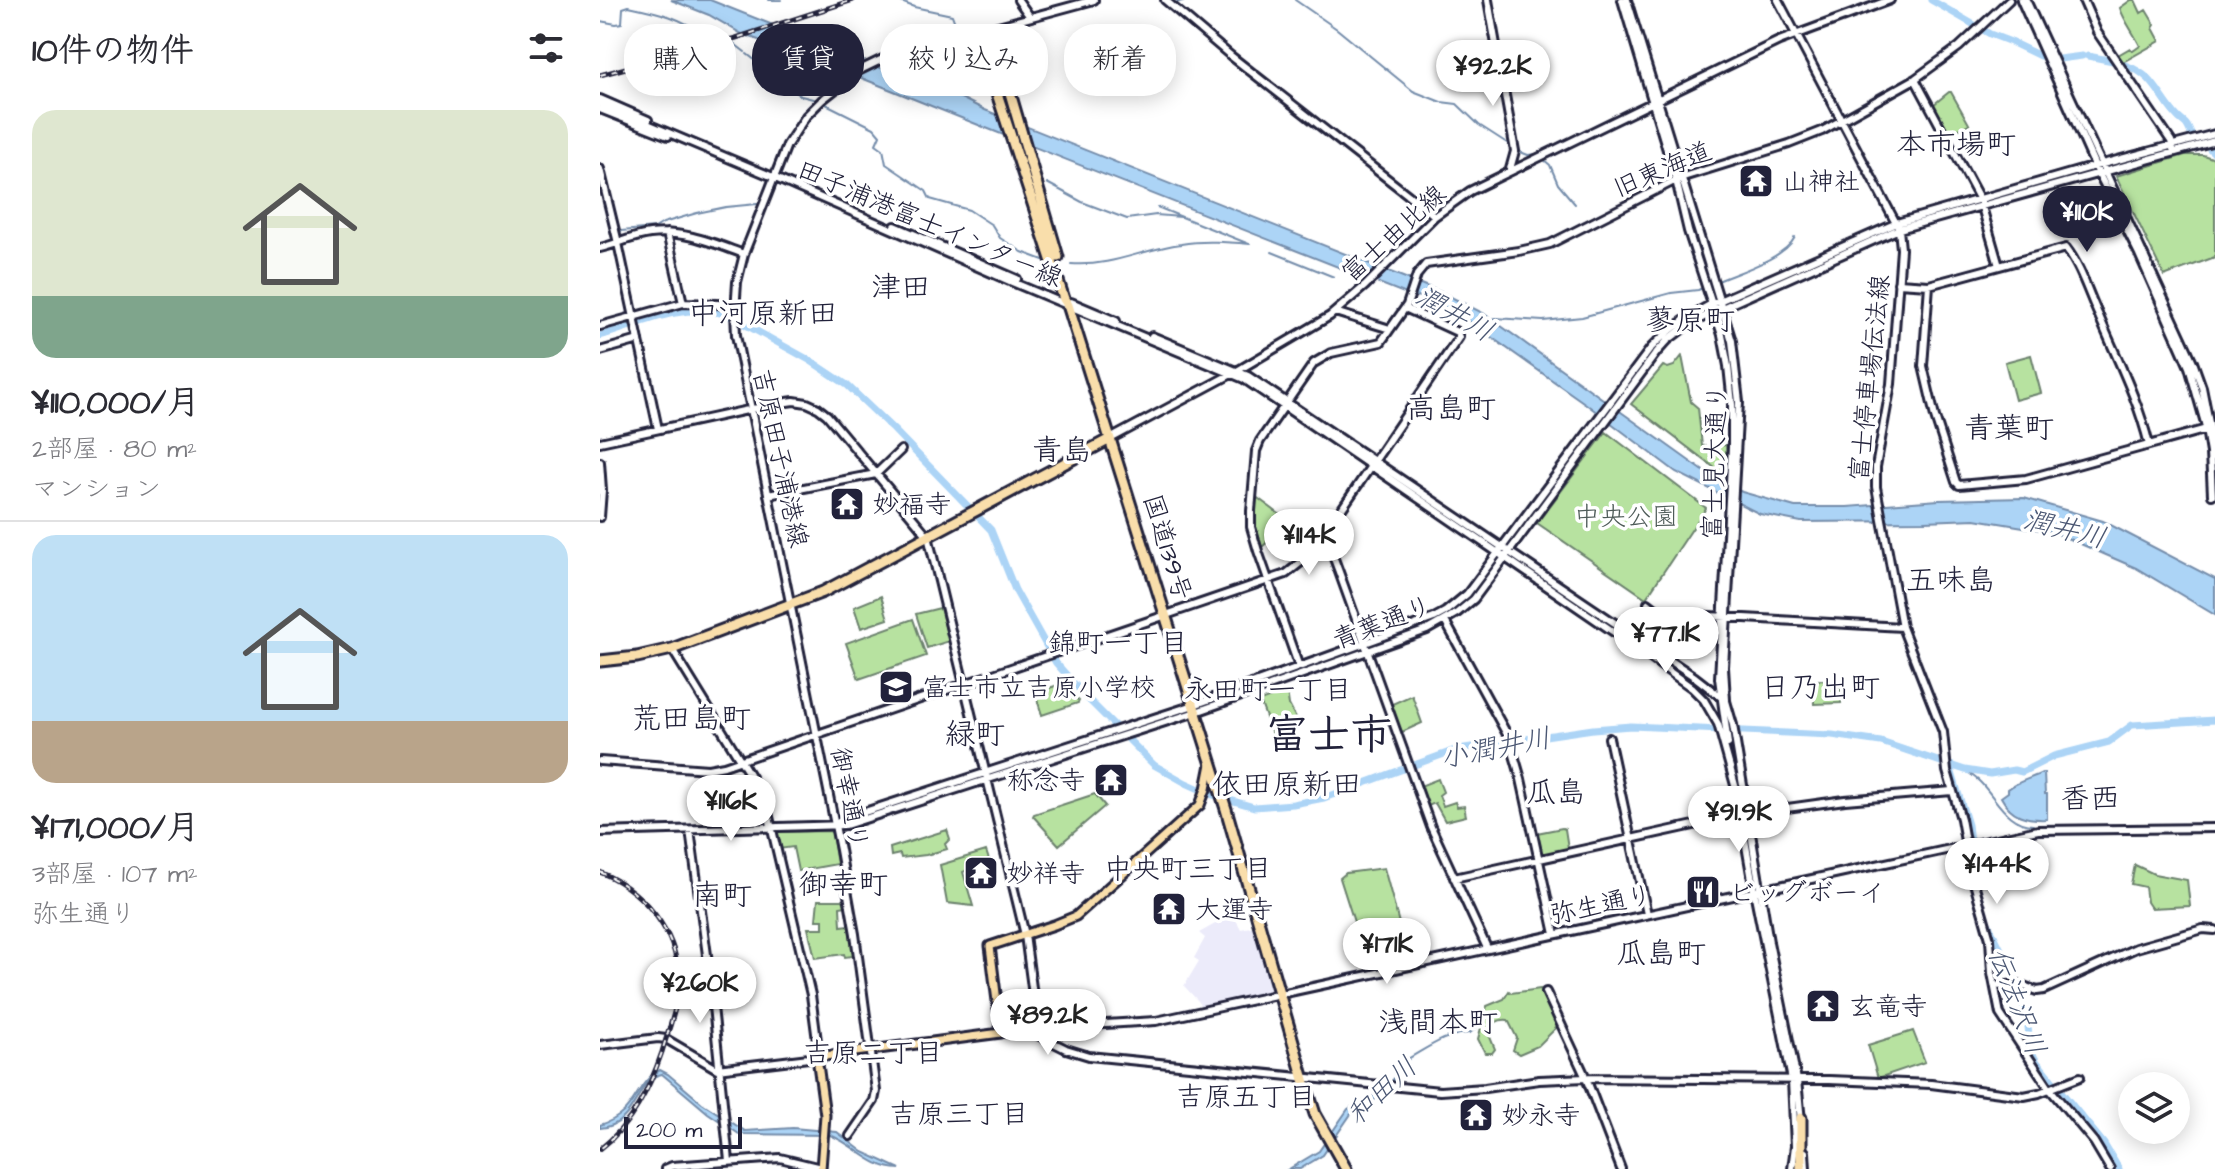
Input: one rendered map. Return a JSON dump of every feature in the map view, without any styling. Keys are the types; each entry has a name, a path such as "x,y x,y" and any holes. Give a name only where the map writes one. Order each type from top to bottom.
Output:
{"highway":[{"name":"国道139号","path":"997,96 1046,228"},
{"name":"国道139号","path":"1012,96 1068,302 1221,793 1315,1114 1346,1169"},
{"path":"600,661 672,649 837,585 1110,439"},
{"path":"1799,1169 1801,1118"},
{"path":"1795,1146 1799,1169"}],"main road":[{"path":"821,1169 825,1115 818,1057 1001,1033 990,946 1076,916 1197,808 1205,792 1211,762"}],"street":[{"path":"1018,0 1030,17"},
{"name":"吉原田子浦港線","path":"1007,24 1094,0"},
{"path":"1165,0 1231,56 1435,216"},
{"path":"1488,0 1514,148 1509,171"},
{"name":"富士見大通り","path":"1624,0 1678,179 1732,341 1739,402 1725,618 1726,701"},
{"name":"富士停車場伝法線","path":"1778,0 1898,226 1901,249 1891,384 1876,467 1878,501 1902,627 1941,724 1946,765 1990,939 1992,973 2000,1014 2094,1142 2110,1169"},
{"name":"富士由比線","path":"1110,439 1234,372 1335,312 1435,216 1470,191 1797,35 1890,0"},
{"name":"旧東海道","path":"1390,329 1406,306 1420,269 1429,263 1550,244 1678,179 1789,144 1843,121 1915,79 1959,47 2009,0"},
{"path":"2023,0 2193,362 2202,387 2215,453"},
{"path":"2083,0 2097,32 2173,149"},
{"name":"吉原田子浦港線","path":"791,604 736,331 737,282 744,254 787,145 806,116 847,78 880,61"},
{"path":"1915,79 1981,203 1999,266"},
{"path":"601,104 773,177"},
{"path":"2173,149 2215,134"},
{"path":"2173,149 2215,141"},
{"name":"青葉通り","path":"1195,709 1299,667 1427,630 1471,602 1623,392 1668,340 1712,308 1898,226 2173,149"},
{"path":"600,169 658,429"},
{"name":"田子浦港富士インター線","path":"773,177 1234,372 1285,405 1504,553 1692,688 1704,700 1718,724 1744,814"},
{"name":"富士見大通り","path":"1678,179 1722,335 1728,366 1734,446"},
{"path":"667,233 683,303"},
{"path":"600,248 637,236 667,233 696,237 744,254"},
{"path":"1898,283 1929,285 2062,248 2069,250 2134,395 2149,445"},
{"path":"1929,285 1923,366 1935,417 1959,485 2026,479 2211,429"},
{"path":"600,326 683,303 718,304 735,310"},
{"path":"600,761 708,769 742,761 1269,581 1297,567 1322,538 1459,337 1457,332 1406,306"},
{"path":"1299,667 1251,527 1254,461 1260,441 1318,359 1331,353 1381,342 1390,329 1335,312"},
{"path":"600,351 638,338"},
{"path":"600,442 751,409 794,401 807,403 818,408 836,425 928,536 1025,935 1040,1036 1066,1049 1089,1056 1451,1091 1539,1080 1586,1078 1931,1084 2024,1096 2080,1077"},
{"path":"2211,429 2212,495"},
{"path":"768,495 876,474 901,450"},
{"path":"600,462 600,517"},
{"path":"1322,538 1329,545 1431,827 1487,948"},
{"name":"青葉通り","path":"1195,709 1424,623 1445,612 1467,594 1504,553"},
{"name":"田子浦港富士インター線","path":"1504,553 1695,677 1726,701 1733,725 1757,890 1801,1118"},
{"path":"1648,603 1657,610 1673,614 1902,627"},
{"name":"御幸通り","path":"791,604 855,934 876,1091 874,1101 850,1136"},
{"name":"富士見大通り","path":"1725,618 1720,695 1736,789"},
{"path":"1445,621 1509,738 1555,934"},
{"path":"600,1045 666,1039 717,1069 818,1057 811,995 765,800 672,649"},
{"path":"1695,677 1709,684 1719,678"},
{"path":"600,832 846,825 1195,709"},
{"path":"1609,738 1647,914"},
{"path":"1454,878 1744,814 1845,800 1952,791"},
{"name":"弥生通り","path":"1001,1033 1156,1021 1966,844 2048,829 2215,828"},
{"path":"690,830 721,1069 729,1161"},
{"path":"1996,986 2015,984 2044,990 2136,948 2203,929 2215,930"},
{"path":"1546,992 1586,1078 1621,1169"},
{"name":"田子浦港富士インター線","path":"1794,1080 1795,1146"},
{"path":"665,1169 780,1158 821,1169"}],"shaded area":[{"path":"1233,914 1241,929 1255,926 1273,989 1200,1006 1184,986 1199,961 1194,958 1205,938 1199,933"}],"green space":[{"path":"2135,0 2141,13 2146,10 2160,41 2123,62 2118,55 2140,46 2120,8"},
{"path":"1949,92 1969,124 1948,135 1933,105"},
{"path":"2185,155 2215,159 2215,257 2164,276 2116,176"},
{"path":"2031,355 2041,393 2015,400 2005,362"},
{"name":"中央公園","path":"1682,356 1691,402 1698,408 1702,446 1726,445 1724,475 1631,404 1663,366 1674,366"},
{"name":"中央公園","path":"1606,432 1706,508 1646,598 1537,523"},
{"path":"1255,496 1290,522 1262,547 1254,522"},
{"path":"881,596 888,619 861,628 854,607"},
{"path":"940,608 949,641 927,648 916,614"},
{"path":"913,619 926,656 859,679 846,643"},
{"path":"1840,681 1841,703 1814,704 1813,682"},
{"path":"1061,684 1078,703 1042,715 1035,693"},
{"path":"1287,691 1289,705 1299,724 1272,734 1260,701"},
{"path":"1412,695 1422,723 1402,732 1390,705"},
{"path":"1438,779 1443,792 1439,795 1443,806 1455,802 1457,807 1464,806 1466,816 1445,821 1435,803 1428,806 1420,786"},
{"path":"1095,794 1105,806 1059,845 1033,816 1034,814"},
{"path":"1565,829 1567,850 1540,854 1537,833"},
{"path":"947,830 950,839 945,844 947,849 926,855 891,856 890,848"},
{"path":"830,831 837,864 798,871 793,847 779,849 776,834 778,832"},
{"path":"986,851 989,860 963,872 973,906 947,903 940,865"},
{"path":"2135,865 2154,874 2187,880 2190,906 2151,908 2145,887 2131,884"},
{"path":"1384,868 1403,938 1362,947 1340,878 1346,873"},
{"path":"818,900 843,900 846,906 840,907 841,926 849,925 853,956 845,957 844,954 815,958 808,928 823,928 823,920 816,920"},
{"path":"1540,989 1546,992 1559,1025 1538,1046 1519,1054 1513,1050 1517,1038 1508,1020 1499,1021 1487,1030 1495,1049 1492,1053 1485,1053 1478,1039 1487,1006 1504,999 1509,991"},
{"path":"1913,1031 1925,1062 1878,1078 1868,1045"}],"water":[{"path":"671,0 710,0 770,24 752,24 752,38 736,31 736,24 725,24"},
{"path":"864,61 880,68 880,85 864,79"},
{"name":"潤井川","path":"906,96 957,96 985,110 1443,293 1483,313 1709,475 1742,492 1795,507 2024,498 2103,521 2215,579 2215,615 2136,568 2053,532 1975,519 1801,522 1760,514 1676,472 1457,313 1421,296 1414,297"},
{"path":"2042,773 2047,794 2047,819 2032,819 2014,813 2001,797 2011,787"},
{"path":"1405,1059 1408,1060 1392,1089 1351,1114 1323,1155 1300,1169 1289,1169 1319,1151 1348,1109 1383,1091 1397,1075"},
{"path":"660,1070 745,1131 793,1128 837,1132 863,1152 900,1169 872,1161 830,1135 739,1134 708,1113 662,1074 646,1084 622,1119 600,1128 600,1125 622,1113 644,1083"}],"waterway":[{"path":"769,0 781,0"},
{"path":"896,0 952,15 955,24"},
{"path":"1173,0 1174,3 1187,0"},
{"path":"1295,0 1337,29 1413,91 1441,102 1457,104 1479,125 1510,145"},
{"path":"1931,0 1990,34 2040,56"},
{"path":"600,21 622,23 623,8 629,6 659,13 685,24"},
{"path":"736,45 745,52"},
{"path":"747,54 801,96 817,100"},
{"path":"2059,59 2082,56"},
{"path":"2088,56 2113,61"},
{"path":"2125,65 2149,79 2191,134"},
{"path":"824,103 874,128 880,135 876,144 883,149 886,164 926,191 930,199 969,210 992,225 1000,238 1022,252 1046,261"},
{"path":"2210,149 2215,154"},
{"path":"1518,151 1536,154"},
{"path":"1543,159 1575,204"},
{"path":"1047,183 1082,202 1127,219 1156,215 1181,217"},
{"path":"621,231 655,228 697,213 757,204"},
{"path":"1157,207 1249,244"},
{"path":"1718,281 1772,258 1790,245 1795,237"},
{"path":"1071,264 1100,263 1190,243 1250,244"},
{"path":"1272,252 1334,277"},
{"name":"潤井川","path":"1492,319 1543,321 1582,317 1712,284"},
{"name":"小潤井川","path":"600,336 678,313 709,311 726,314 811,361 847,385 991,530 1015,590 1056,663 1085,696 1154,765 1213,795 1254,807 1324,798 1458,749 1593,729 1631,726 1832,735 1881,742 1965,770 1990,774 2014,770 2022,772 2054,756 2109,742 2132,725 2215,720"},
{"name":"伝法沢川","path":"1950,766 1968,825 1973,868"},
{"path":"1965,770 1980,782 2009,816 2033,825"},
{"name":"伝法沢川","path":"1988,923 2013,974 2026,1012 2031,1050 2037,1062 2104,1144 2119,1169"},
{"name":"和田川","path":"1406,1060 1444,1039 1470,1033 1479,1025"}],"railway":[{"path":"600,75 736,38 853,0"},
{"path":"600,872 634,893 661,922 676,958 678,978 674,1012 651,1080 630,1117 600,1149"}],"place":[{"name":"山神社","path":"1756,181"},
{"name":"妙福寺","path":"847,504"},
{"name":"富士市立吉原小学校","path":"896,687"},
{"name":"称念寺","path":"1111,780"},
{"name":"妙祥寺","path":"981,873"},
{"name":"ビッグボーイ","path":"1703,892"},
{"name":"大運寺","path":"1169,909"},
{"name":"玄竜寺","path":"1823,1006"},
{"name":"妙永寺","path":"1476,1115"}],"district":[{"name":"本市場町","path":"1956,144"},
{"name":"津田","path":"901,287"},
{"name":"中河原新田","path":"763,313"},
{"name":"蓼原町","path":"1690,320"},
{"name":"高島町","path":"1451,408"},
{"name":"青葉町","path":"2009,428"},
{"name":"青島","path":"1062,450"},
{"name":"五味島","path":"1951,580"},
{"name":"錦町一丁目","path":"1118,642"},
{"name":"日乃出町","path":"1820,687"},
{"name":"永田町一丁目","path":"1268,689"},
{"name":"荒田島町","path":"691,718"},
{"name":"富士市","path":"1329,733"},
{"name":"緑町","path":"975,734"},
{"name":"依田原新田","path":"1287,784"},
{"name":"瓜島","path":"1556,792"},
{"name":"香西","path":"2090,798"},
{"name":"中央町三丁目","path":"1188,868"},
{"name":"御幸町","path":"843,884"},
{"name":"南町","path":"722,895"},
{"name":"瓜島町","path":"1661,953"},
{"name":"浅間本町","path":"1438,1022"},
{"name":"吉原二丁目","path":"873,1052"},
{"name":"吉原五丁目","path":"1246,1096"},
{"name":"吉原三丁目","path":"959,1113"}]}
